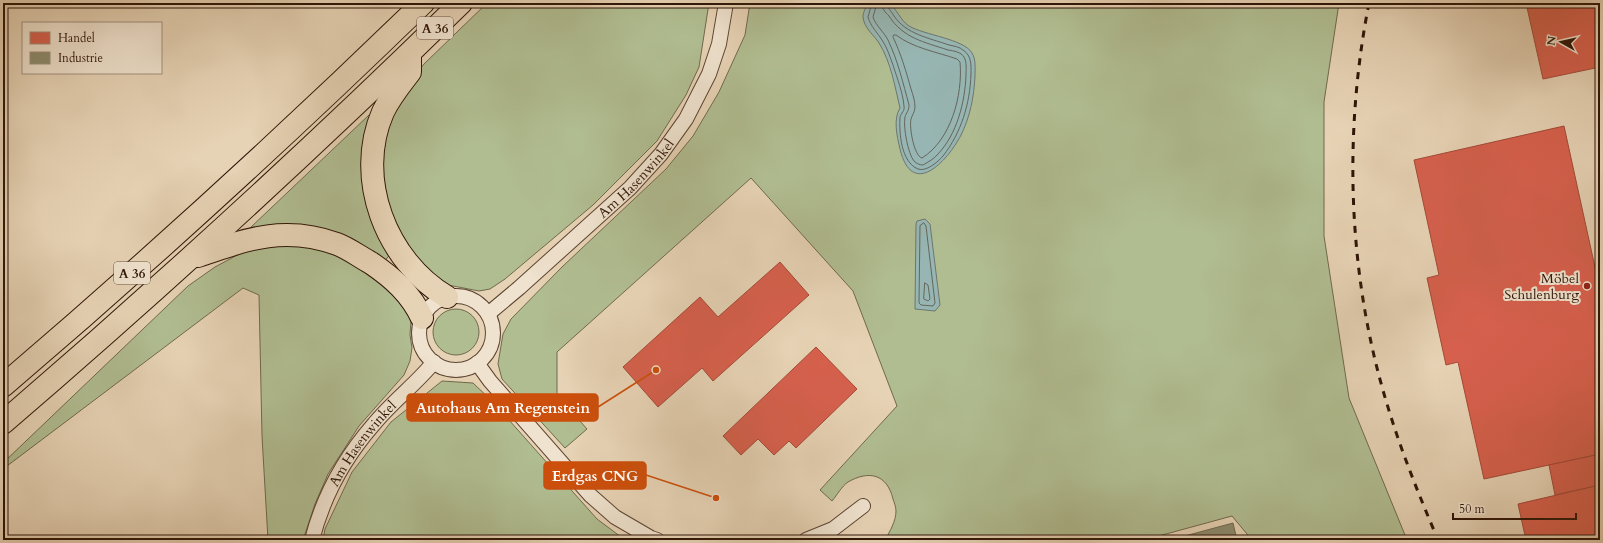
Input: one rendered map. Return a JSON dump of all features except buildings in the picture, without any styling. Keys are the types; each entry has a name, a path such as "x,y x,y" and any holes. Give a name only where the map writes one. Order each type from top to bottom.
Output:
{"highway":[{"name":"A 36","path":"3,386 70,329 260,157 423,3"},
{"name":"A 36","path":"3,423 189,259 410,53 461,3"},
{"path":"410,53 410,72 391,97 383,112 377,130 372,164 373,182 379,210 394,244 425,281 447,297"},
{"path":"189,259 237,242 262,236 289,234 312,237 338,244 384,272 405,291 417,306 422,318"}],"street":[{"name":"Am Hasenwinkel","path":"488,314 630,188 661,154 686,119 709,74 719,44 726,3"},
{"path":"459,296 470,298 480,305 488,314 492,323 492,338 487,352 477,363 458,369 443,367 426,355 421,345 419,334 422,318 432,304 447,297 459,296"},
{"name":"Am Hasenwinkel","path":"312,540 320,515 336,478 358,443 374,424 434,362"},
{"path":"477,363 490,381 590,495 615,517 657,540"},
{"path":"806,540 833,529 863,506"}],"green space":[{"path":"487,3 709,3 699,67 686,95 657,141 593,205 505,279 490,289 479,291 448,285 422,266 389,221 380,151 401,93 424,64"},
{"path":"750,3 1339,3 1324,102 1324,236 1349,398 1407,540 1252,540 1232,516 1144,540 885,540 891,530 896,511 890,491 882,479 870,476 856,478 848,482 832,501 820,490 897,406 853,291 751,178 557,352 557,395 587,429 565,448 502,379 498,364 503,334 511,319 562,267 666,169 693,136 719,92 745,35"},
{"path":"369,115 372,118 391,253 384,262 251,232 249,229"},
{"path":"277,245 312,246 342,256 398,294 411,320 410,335 412,348 410,361 404,375 359,426 328,474 315,504 303,540 268,540 262,436 259,295 243,288 3,469 3,463 188,286 215,267 243,252"},
{"path":"456,309 469,313 475,319 479,332 475,345 469,351 456,355 443,351 437,345 433,332 437,319 443,313"},
{"path":"442,381 473,383 493,402 597,519 625,540 323,540 325,529 352,472 391,422"}],"water":[{"path":"869,3 889,3 903,21 909,26 961,44 968,48 974,58 975,76 973,99 967,121 961,135 947,156 939,164 930,171 921,174 913,172 905,164 900,149 896,122 900,108 892,75 883,50 867,28 863,17"},
{"path":"925,219 930,224 940,305 935,311 915,309 916,224 917,221"}],"railway":[{"path":"1369,3 1355,103 1353,154 1357,256 1364,306 1374,355 1387,404 1398,439 1438,540"}],"place":[{"name":"Möbel Schulenburg","path":"1587,286"},
{"name":"Autohaus Am Regenstein","path":"656,370"},
{"name":"Erdgas CNG","path":"716,498"}]}
